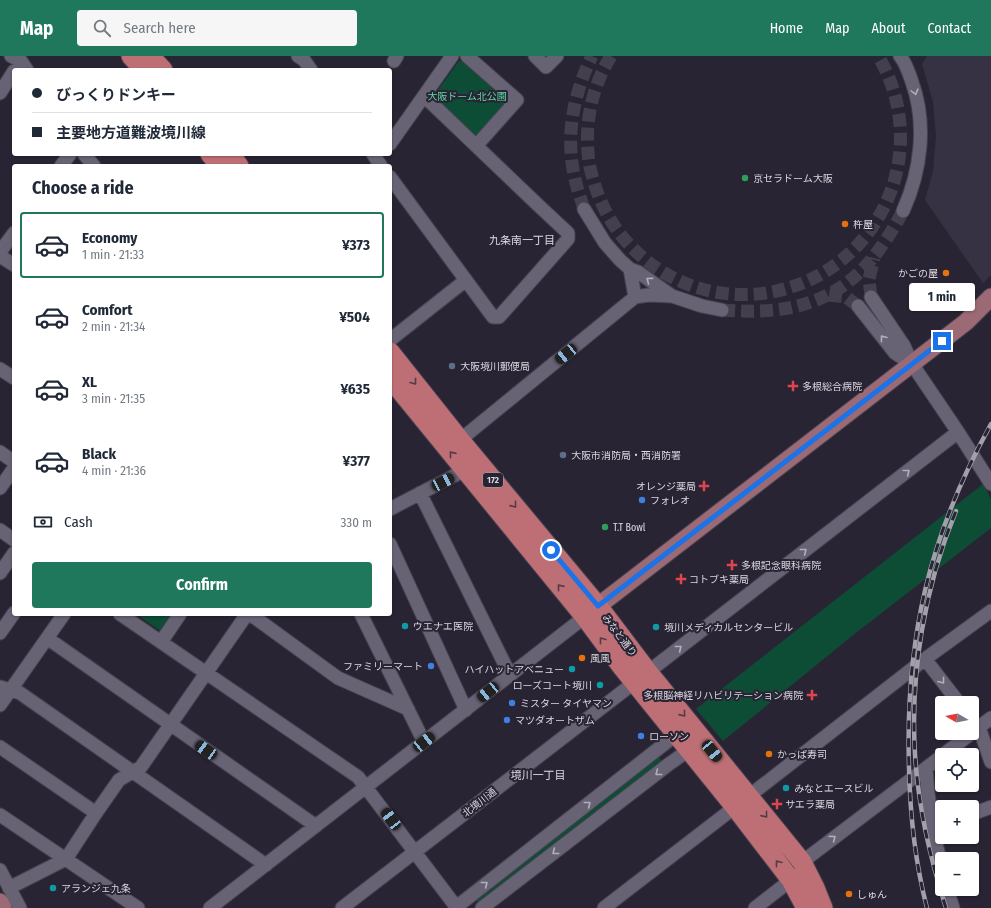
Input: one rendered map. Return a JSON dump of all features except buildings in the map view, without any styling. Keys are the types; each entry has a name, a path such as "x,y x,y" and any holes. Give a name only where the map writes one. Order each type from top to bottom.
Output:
{"highway":[{"path":"139,62 156,68"},
{"path":"212,156 218,164"},
{"name":"みなと通り","path":"392,355 460,440 642,677 742,801 791,880 806,908"},
{"name":"みなと通り","path":"392,380 465,470 592,612"},
{"name":"みなと通り","path":"642,677 677,734 689,750 802,862 824,908"}],"main road":[{"path":"592,612 966,322 991,296"},
{"path":"0,902 3,908"}],"street":[{"path":"392,141 452,56"},
{"path":"467,56 516,100 476,146"},
{"path":"535,56 546,67 557,56"},
{"path":"900,56 914,89 920,120 920,152 916,176 904,211"},
{"path":"0,92 12,73"},
{"path":"392,181 492,317 499,317 568,239 568,232 424,96"},
{"path":"86,156 92,164"},
{"path":"584,209 605,243 620,260 630,269 638,272 672,296"},
{"path":"0,252 12,236"},
{"path":"0,256 12,264"},
{"path":"630,269 635,297"},
{"path":"392,338 466,280"},
{"path":"460,440 635,297 648,295 672,296 702,306 722,310"},
{"path":"871,297 904,346 912,364 991,484"},
{"path":"858,306 895,353 912,364"},
{"path":"0,369 12,377"},
{"name":"北境川通","path":"342,908 958,432"},
{"path":"0,452 12,461"},
{"path":"392,508 465,470"},
{"path":"0,488 12,471"},
{"path":"420,493 510,674"},
{"path":"0,530 12,539"},
{"path":"392,548 466,710"},
{"path":"0,574 12,556"},
{"path":"604,908 925,659 991,611"},
{"path":"210,908 466,710 510,674 592,612"},
{"path":"0,633 12,616"},
{"path":"0,705 5,688 47,638 63,616"},
{"path":"123,616 358,777 367,787 456,908 677,734"},
{"path":"161,642 179,616"},
{"path":"9,888 66,859 119,780 141,767 246,616"},
{"path":"253,616 338,678 408,709"},
{"path":"362,616 424,742"},
{"path":"47,638 316,826"},
{"path":"925,659 953,696"},
{"path":"5,688 20,693 266,865"},
{"path":"979,723 991,718"},
{"path":"979,730 990,755"},
{"path":"951,748 960,740"},
{"path":"0,747 96,813"},
{"path":"482,908 689,750"},
{"path":"802,862 935,762"},
{"path":"926,768 927,789 935,816"},
{"path":"979,812 991,808"},
{"path":"0,815 138,908"},
{"path":"0,870 20,908"},
{"path":"755,908 791,880"},
{"path":"949,896 953,908"}],"shaded area":[{"path":"927,56 991,56 991,275 983,283 925,200 933,171 936,136 933,102 922,64"}],"green space":[{"name":"大阪ドーム北公園","path":"465,60 507,98 507,104 479,135 473,135 436,101 435,94 459,61"},
{"path":"983,484 991,499 991,528 852,636 723,741 696,709"},
{"path":"139,616 174,616 164,630 159,630"},
{"path":"658,756 663,763 478,903 476,900 477,896"}],"tunnel":[{"path":"584,209 572,163 571,132 580,86 592,56"},
{"path":"611,56 598,81 588,121 588,148 591,172 594,183 607,213 625,240 658,269 695,287 734,294 774,292 811,279 845,258 872,227 892,188 900,155 900,120 897,104 886,71 878,56"},
{"path":"722,310 766,311 807,304 825,296 843,286 875,255 894,228 903,211"},
{"path":"871,297 869,279 874,258"},
{"path":"829,295 846,297 858,306"}],"railway":[{"path":"927,908 916,856 912,820 909,767 911,675 925,590 937,548 951,507 991,424"},
{"path":"946,908 930,851 922,812 915,754 914,723 918,661 928,599 945,540 956,511"}],"place":[{"name":"京セラドーム大阪","path":"745,178"},
{"name":"杵屋","path":"845,224"},
{"name":"かごの屋","path":"946,273"},
{"name":"大阪境川郵便局","path":"452,366"},
{"name":"多根総合病院","path":"793,386"},
{"name":"大阪市消防局・西消防署","path":"563,455"},
{"name":"オレンジ薬局","path":"704,486"},
{"name":"フォレオ","path":"642,500"},
{"name":"T.T Bowl","path":"605,527"},
{"name":"多根記念眼科病院","path":"732,565"},
{"name":"コトブキ薬局","path":"681,579"},
{"name":"ウエナエ医院","path":"405,626"},
{"name":"境川メディカルセンタービル","path":"656,627"},
{"name":"風風","path":"582,658"},
{"name":"ファミリーマート","path":"431,666"},
{"name":"ハイハットアベニュー","path":"572,669"},
{"name":"ローズコート境川","path":"600,685"},
{"name":"多根脳神経リハビリテーション病院","path":"812,695"},
{"name":"ミスター タイヤマン","path":"512,703"},
{"name":"マツダオートザム","path":"507,720"},
{"name":"ローソン","path":"641,736"},
{"name":"かっぱ寿司","path":"769,754"},
{"name":"みなとエースビル","path":"786,788"},
{"name":"サエラ薬局","path":"777,804"},
{"name":"アランジェ九条","path":"53,888"},
{"name":"しゅん","path":"849,894"}],"district":[{"name":"九条南一丁目","path":"522,240"},
{"name":"境川一丁目","path":"538,775"}],"route":[{"path":"551,550 598,606 942,341"}]}
